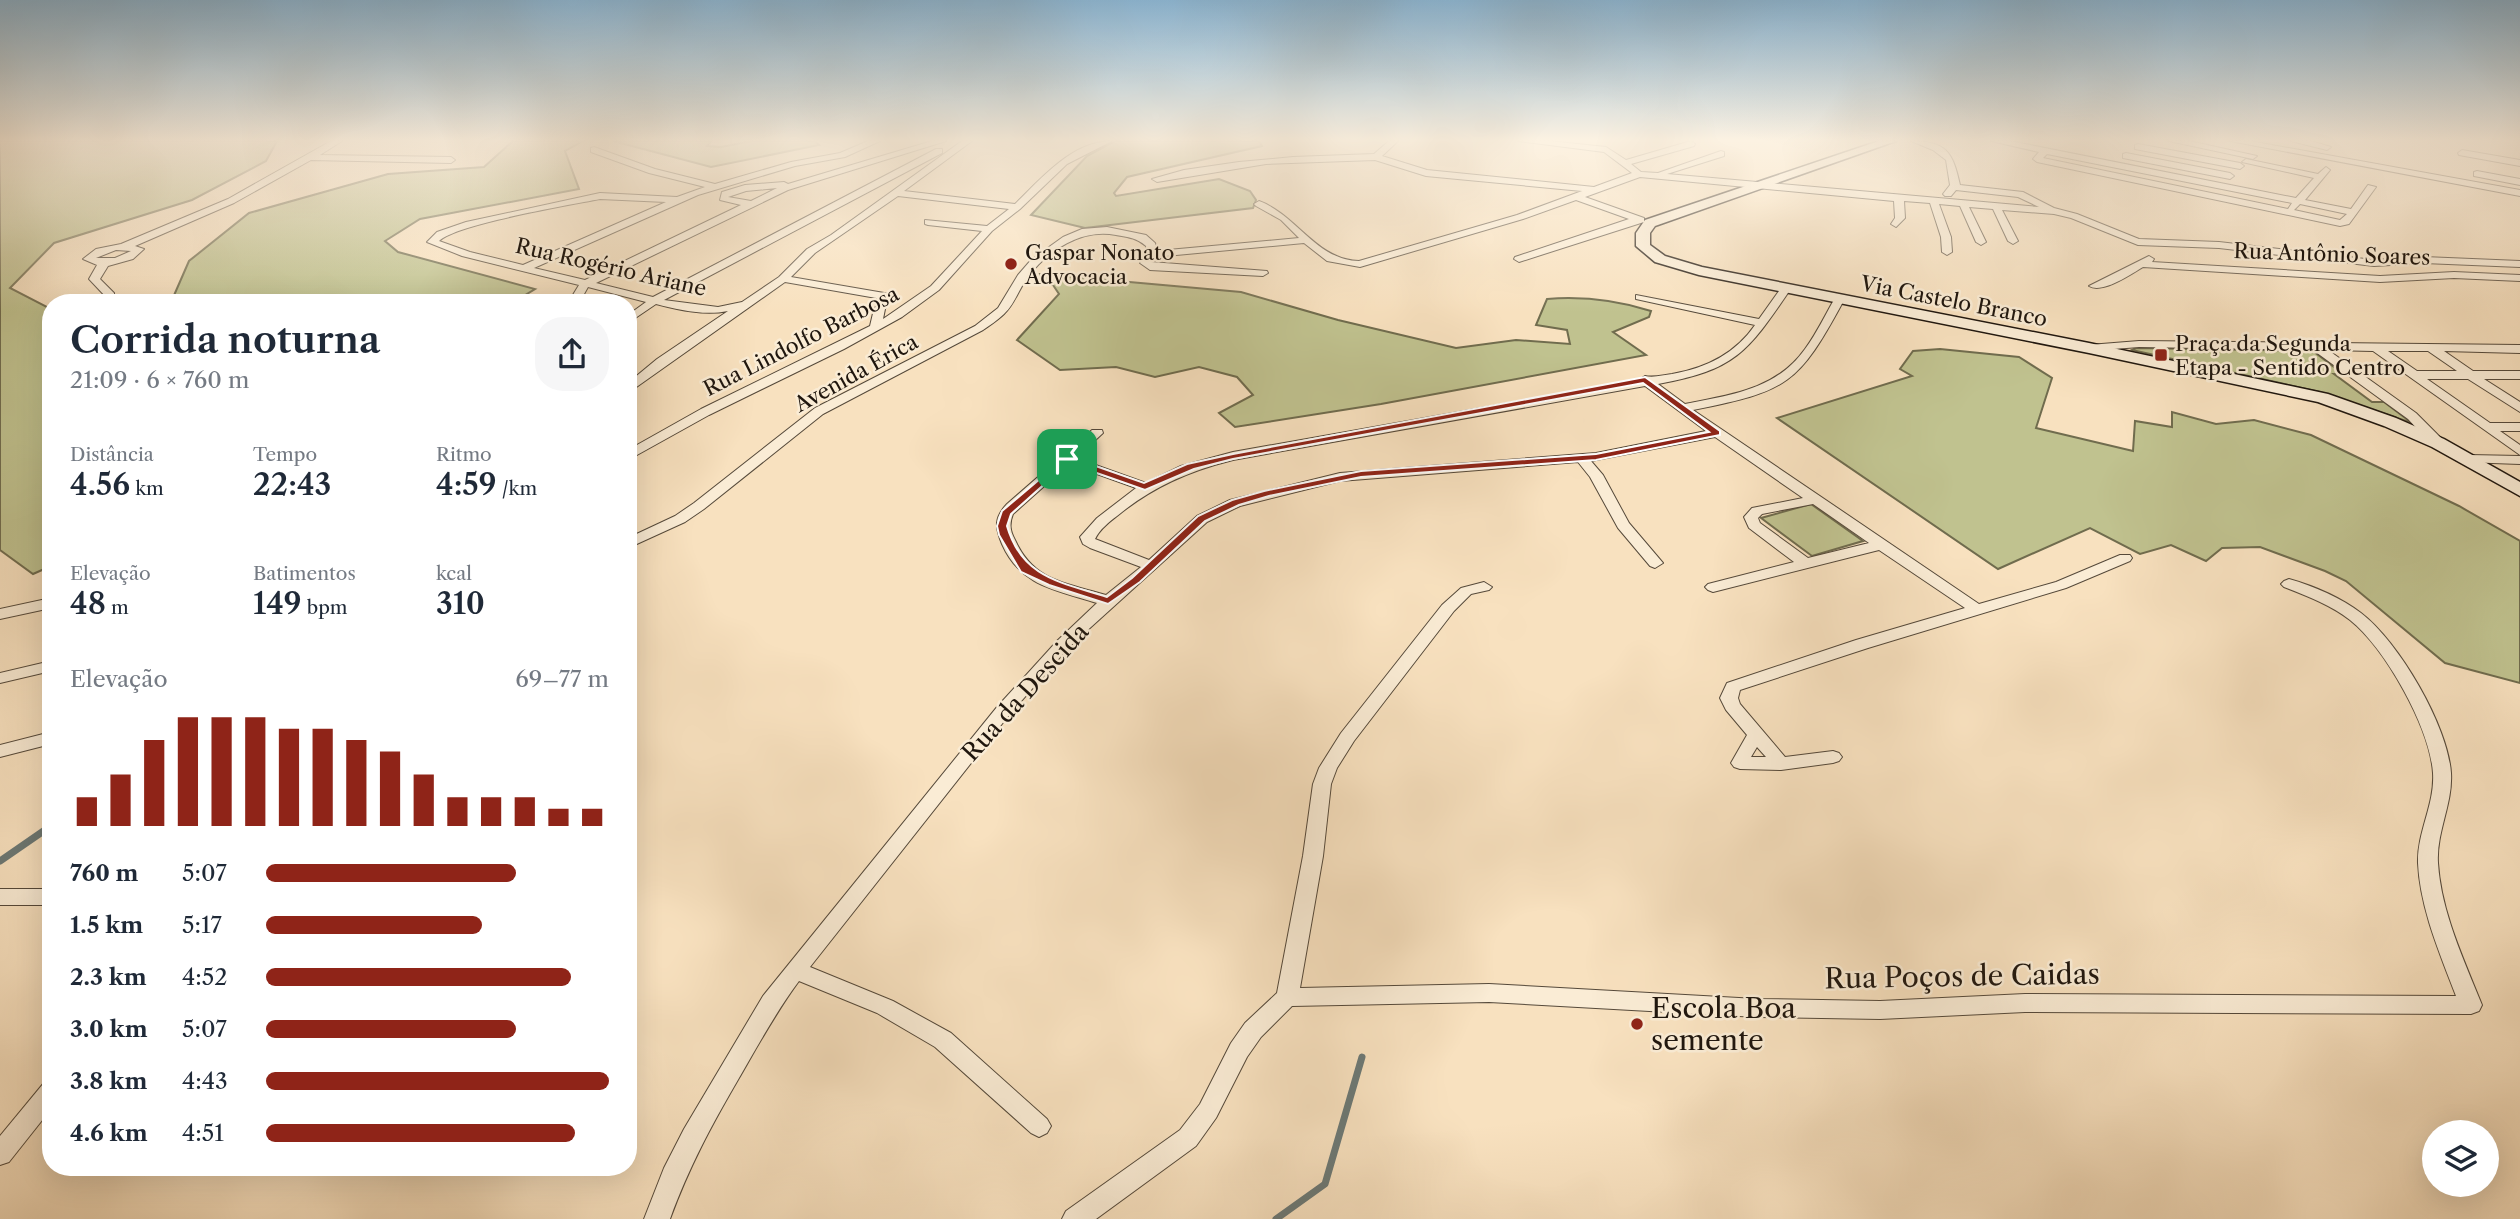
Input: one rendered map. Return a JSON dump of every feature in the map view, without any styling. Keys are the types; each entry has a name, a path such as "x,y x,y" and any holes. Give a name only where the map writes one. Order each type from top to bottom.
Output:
{"main road":[{"path":"1644,221 1716,198"},
{"name":"Via Castelo Branco","path":"1644,221 1641,239 1643,246 1660,259 1699,271 2089,348 2322,398 2380,418 2438,443 2520,490"}],"street":[{"path":"125,246 137,247 139,252 130,257 106,262 93,262 88,259 100,251 125,246 237,198"},
{"name":"Rua Rogério Ariane","path":"591,198 469,224 433,239 432,242 626,294"},
{"name":"Rua Rogério Ariane","path":"636,198 677,200"},
{"path":"525,268 683,198"},
{"path":"723,198 733,202 754,203"},
{"path":"579,294 585,284 766,198"},
{"path":"637,313 654,301 849,198"},
{"path":"637,382 661,362 783,279 811,251 888,198"},
{"path":"935,198 1017,208"},
{"name":"Rua Lindolfo Barbosa","path":"637,451 705,412 875,329 935,288 989,229 1027,198"},
{"path":"1259,204 1284,218 1316,250 1338,262 1354,265 1372,262 1578,198 1644,221"},
{"path":"1896,224 1900,218 1899,198"},
{"path":"1910,198 2054,211 2074,216 2138,242 2152,251 2153,255 2142,264 2094,286"},
{"path":"2028,198 2054,211"},
{"path":"2215,198 2346,222 2363,198"},
{"path":"2281,198 2353,212"},
{"path":"2289,213 2300,198"},
{"path":"1935,200 1946,237 1947,252"},
{"path":"1963,203 1981,242"},
{"path":"1996,206 2013,241"},
{"path":"1519,259 1644,221"},
{"path":"928,222 934,225 989,229"},
{"name":"Avenida Érica","path":"637,540 680,519 699,506 819,411 979,328 1002,310 1022,277 1035,262 1067,239 1093,229 1142,237 1151,245 1152,254"},
{"path":"1263,273 1193,271 1150,267 1145,263 1152,254 1307,240"},
{"path":"2138,242 2193,243 2357,261 2424,260 2520,264"},
{"path":"106,262 94,279 109,294"},
{"path":"2396,262 2432,277"},
{"name":"Rua Antônio Soares","path":"2142,264 2311,276 2413,279 2472,275 2520,278"},
{"path":"783,279 888,297 880,309 875,329"},
{"path":"1150,565 1095,545 1088,541 1087,537 1145,487 1160,478 1233,456 1645,380 1691,374 1731,359 1741,351 1785,290"},
{"name":"Rua Rogério Ariane","path":"637,297 704,310 747,304"},
{"path":"1640,297 1762,323"},
{"path":"1682,408 1755,391 1788,376 1804,359 1839,300"},
{"path":"2089,348 2139,344 2520,349"},
{"path":"2315,346 2412,416 2438,443"},
{"path":"2374,346 2520,451"},
{"path":"2428,347 2520,408"},
{"path":"2475,348 2519,375"},
{"path":"2415,375 2519,375"},
{"path":"1645,380 1813,500 1979,611"},
{"path":"2488,428 2520,427"},
{"path":"1097,433 1006,513 1002,526 1025,570 1045,580 1108,601"},
{"name":"Rua da Descida","path":"657,1219 676,1168 692,1137 771,1002 795,970 1003,711 1064,643 1202,519 1236,503 1267,494 1361,474 1582,459 1717,433"},
{"path":"1067,459 1145,487"},
{"path":"1582,459 1596,475 1623,525 1655,563"},
{"path":"2469,460 2520,460"},
{"path":"1806,564 1754,525 1751,517 1757,511 1813,500"},
{"path":"1713,587 1879,545"},
{"path":"1782,764 1732,706 1729,698 1733,687 1862,644 2062,585 2125,558"},
{"name":"Rua Poços de Caidas","path":"1287,997 1489,993 1757,1008 1880,1010 2025,1003 2471,1004 2431,888 2428,860 2442,774 2438,746 2407,685 2381,644 2363,623 2340,606 2288,584"},
{"path":"1075,1219 1188,1138 1208,1111 1239,1050 1253,1030 1287,997 1322,784 1328,768 1347,737 1448,608 1466,590 1484,587"},
{"path":"0,614 42,605"},
{"path":"0,678 42,668"},
{"path":"1756,734 1740,763 1782,764 1833,757"},
{"path":"0,751 42,740"},
{"path":"0,897 42,897"},
{"path":"795,970 886,1007 943,1041 1039,1126"},
{"path":"0,1154 42,1102"}],"green space":[{"path":"0,198 196,198 54,243 10,288 42,304 42,570 33,574 0,550"},
{"path":"303,198 532,198 420,219 385,241 398,252 535,289 527,294 175,294 189,261 249,213"},
{"path":"1047,198 1256,200 1253,208 1085,228 1031,215"},
{"path":"1040,274 1241,292 1338,320 1456,348 1516,340 1570,344 1567,330 1536,325 1547,299 1600,300 1651,311 1649,317 1613,332 1646,355 1381,404 1235,427 1219,413 1253,395 1237,377 1199,367 1155,377 1116,367 1060,370 1017,340 1059,294 1053,285 1042,282"},
{"path":"1940,349 2019,357 2052,378 2036,428 2133,451 2135,421 2172,427 2172,412 2216,424 2254,420 2311,435 2459,506 2520,541 2520,683 2445,663 2346,581 2260,547 2222,548 2206,561 2171,545 2140,554 2090,528 1998,569 1777,418 1912,376 1900,369 1913,351"},
{"path":"2132,350 2313,351 2343,374 2334,374 2372,402 2384,402 2412,423 2320,392"},
{"path":"1811,504 1863,541 1812,556 1761,518"}],"waterway":[{"path":"0,861 42,832"},
{"path":"1276,1219 1325,1184 1362,1057"}],"place":[{"name":"Gaspar Nonato Advocacia","path":"1011,264"},
{"name":"Praça da Segunda Etapa - Sentido Centro","path":"2161,355"},
{"name":"Escola Boa semente","path":"1637,1024"}],"route":[{"path":"1645,380 1717,433 1596,457 1361,474 1267,494 1236,503 1202,519 1136,580 1108,601 1053,583 1025,570 1002,526 1006,513 1067,459 1145,487 1160,478 1191,467 1233,456 1645,380"}]}
